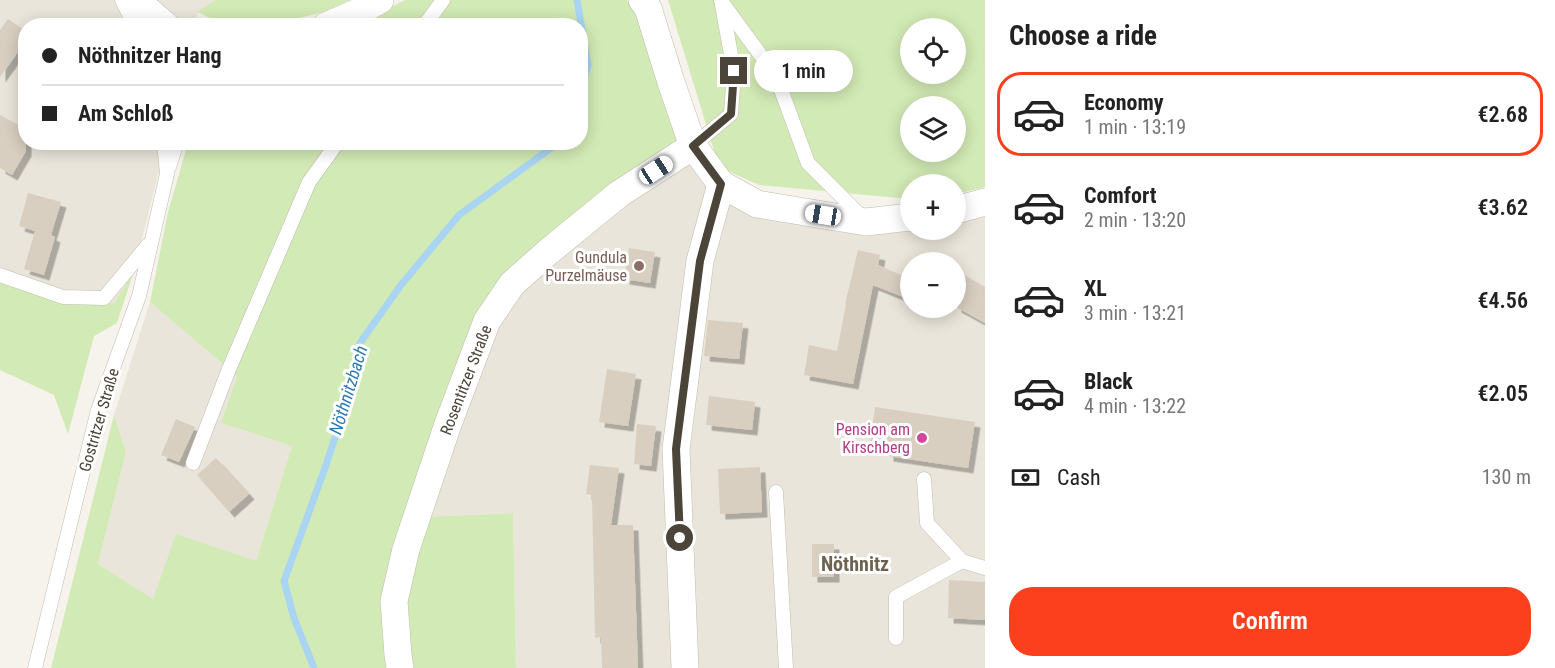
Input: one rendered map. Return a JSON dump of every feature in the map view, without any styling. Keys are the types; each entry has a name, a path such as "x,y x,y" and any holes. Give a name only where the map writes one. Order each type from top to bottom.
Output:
{"street":[{"path":"136,0 157,18"},
{"path":"345,18 380,0"},
{"path":"642,0 648,8 693,146 721,184 757,204 866,222 900,218"},
{"name":"Rosentitzer Straße","path":"400,668 394,601 406,549 448,424 488,321 512,284 548,252 619,194 693,146"},
{"path":"685,668 676,449 700,261 721,184"},
{"path":"966,207 985,202"}],"lane":[{"path":"122,0 131,18"},
{"path":"430,18 443,0"},
{"path":"693,146 731,114 734,71 721,0"},
{"path":"721,0 776,76 808,163 866,222"},
{"name":"Gostritzer Straße","path":"165,150 167,174"},
{"name":"Gostritzer Straße","path":"35,668 98,410 139,296 174,150"},
{"path":"193,463 229,369 309,182 332,150"},
{"path":"0,275 63,297 104,298 151,242"},
{"path":"924,479 927,523 962,561 985,568"},
{"path":"776,492 786,668"},
{"path":"896,638 896,597 962,561"}],"shaded area":[{"path":"0,0 215,0 198,12 196,18 18,18 18,150 164,150 134,271 114,303 56,302 0,281"},
{"path":"681,158 728,195 900,228 900,240 966,240 966,217 985,213 985,668 516,668 513,513 423,517 492,328 515,288"},
{"path":"150,302 237,376 221,423 292,446 256,561 153,600 98,564 126,452 114,415"}],"green space":[{"path":"215,0 350,0 324,12 299,18 210,18 197,12"},
{"path":"405,0 627,0 645,30 677,140 591,205 504,281 398,552 391,668 51,668 114,415 126,452 98,564 153,599 176,534 256,561 292,446 221,423 237,376 150,302 168,212 186,150 588,150 588,18 368,18"},
{"path":"668,0 985,0 985,187 966,192 966,174 900,174 900,198 759,185 719,167"},
{"path":"134,271 117,323 94,336 68,434 54,395 0,370 0,281 56,302 114,303"},
{"path":"513,513 516,668 406,668 402,618 423,517"}],"building":[{"path":"8,19 18,26 18,52 0,77 0,30"},
{"path":"0,115 18,125 18,150 26,151 12,175 0,168"},
{"path":"28,193 61,202 51,235 55,237 44,275 24,269 35,231 19,226"},
{"name":"Gundula Purzelmäuse","path":"629,248 655,252 650,283 624,279"},
{"path":"858,250 880,255 878,265 900,275 900,296 873,285 853,384 804,375 809,345 837,351"},
{"path":"966,276 985,287 985,323 966,313"},
{"path":"708,320 743,323 739,359 704,356"},
{"path":"607,369 636,374 628,426 599,422"},
{"path":"709,396 755,402 752,430 706,425"},
{"name":"Pension am Kirschberg","path":"875,407 975,422 968,468 888,456 888,445 870,443"},
{"path":"176,419 195,427 179,462 161,455"},
{"path":"637,424 656,426 651,466 634,464"},
{"path":"216,458 249,494 229,512 197,475"},
{"path":"590,465 619,468 611,525 633,525 638,668 602,668 601,637 595,638 592,495 586,494"},
{"path":"760,467 762,512 720,514 718,469"},
{"path":"812,544 834,544 834,577 812,577"},
{"path":"949,580 985,582 985,620 948,618"}],"waterway":[{"name":"Nöthnitzbach","path":"577,0 580,18"},
{"name":"Nöthnitzbach","path":"314,668 294,618 284,581 356,374 360,343 401,285 459,215 548,150"}],"place":[{"name":"Gundula Purzelmäuse","path":"639,266"},
{"name":"Pension am Kirschberg","path":"922,438"}],"district":[{"name":"Nöthnitz","path":"855,564"}],"route":[{"path":"680,538 676,449 700,261 721,184 693,146 731,114 734,71"}]}
